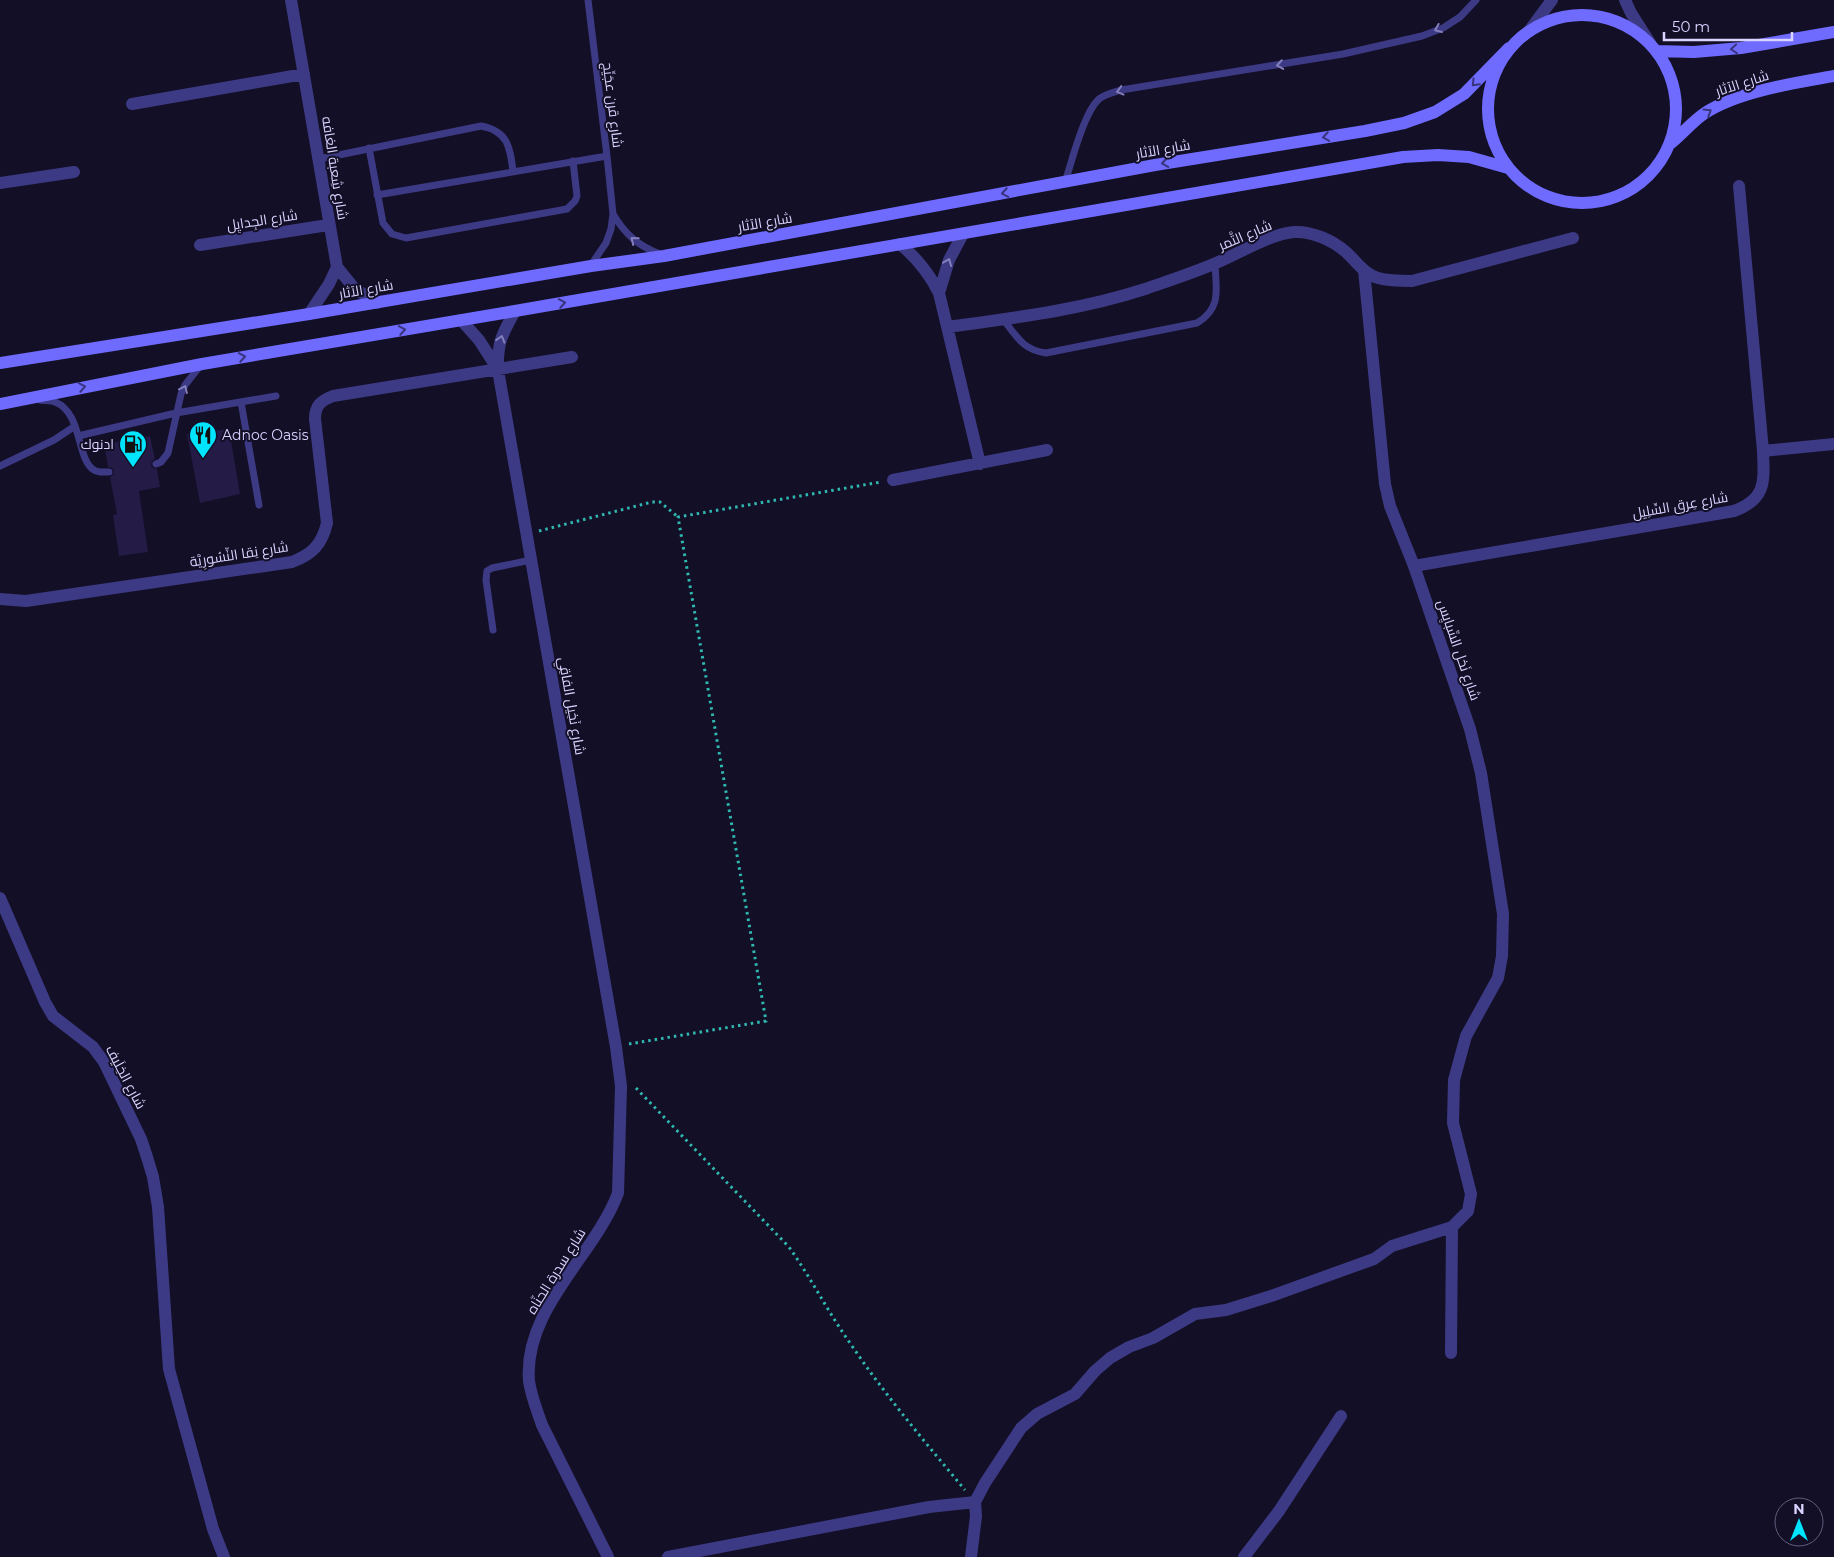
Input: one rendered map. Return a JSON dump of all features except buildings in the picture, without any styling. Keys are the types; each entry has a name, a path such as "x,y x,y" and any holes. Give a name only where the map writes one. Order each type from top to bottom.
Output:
{"street":[{"name":"شارع شِعبة الغافه","path":"291,0 319,159 328,225 337,267 354,288 377,303"},
{"path":"1529,31 1552,0"},
{"path":"1625,0 1631,13 1654,47 1670,72 1676,96 1677,120 1671,143 1659,165 1642,183 1620,196 1597,203 1572,204 1548,198 1526,185 1508,168 1494,146 1488,121 1488,95 1496,70 1509,48 1529,31 1552,19 1578,15 1605,17 1630,27 1654,47 1694,52 1741,48 1834,32"},
{"name":"شارع الآثار","path":"0,363 377,303 591,266 664,256 1165,163 1366,131 1404,123 1435,112 1464,94 1509,48"},
{"path":"132,104 304,74"},
{"name":"شارع الآثار","path":"1671,143 1705,113 1723,104 1765,90 1834,76"},
{"path":"0,404 202,364 1403,157 1438,155 1469,157 1508,168"},
{"path":"0,184 74,172"},
{"name":"شارع عِرق السِّلِيل","path":"1414,566 1734,511 1746,507 1756,499 1761,488 1763,451 1739,186"},
{"name":"شارع الجِدايِل","path":"200,245 328,225"},
{"name":"شارع التَّمر","path":"947,327 1004,319 1105,300 1215,264 1276,237 1294,232 1310,234 1332,241 1364,270 1377,278 1394,281 1412,281 1573,238"},
{"path":"939,293 949,260 964,234"},
{"path":"900,244 916,258 929,274 939,293 980,464"},
{"path":"309,314 329,284 337,267"},
{"name":"شارع نَخل السِّبايِس","path":"1364,270 1386,484 1390,506 1414,566 1470,728 1481,773 1503,914 1502,956 1498,978 1466,1036 1454,1080 1453,1124 1471,1194 1468,1211 1452,1228"},
{"name":"شارع نَخِيل الفاقِي","path":"515,311 501,336 498,352 498,370 616,1047"},
{"name":"شارع نَخِيل الفاقِي","path":"461,320 479,340 498,370"},
{"path":"498,370 572,357"},
{"name":"شارع نِقا النِّسُورِيَّة","path":"0,600 26,601 292,562 306,556 316,547 324,535 328,522 315,411 324,399 498,370"},
{"path":"1763,451 1834,444"},
{"path":"893,480 1047,450"},
{"name":"شارع الخِلَيف","path":"0,898 45,1002 53,1016 93,1047 104,1062 141,1139 154,1177 158,1207 169,1369 213,1529 224,1557"},
{"name":"شارع سدرة الحنّاه","path":"608,1557 542,1425 533,1402 529,1380 532,1352 551,1302 609,1214 618,1193 621,1095 616,1047"},
{"path":"971,1557 976,1516 975,1502 984,1483 1021,1428 1037,1414 1075,1394 1095,1370 1110,1358 1129,1347 1153,1338 1195,1314 1226,1310 1262,1299 1374,1259 1392,1246 1452,1228 1451,1353"},
{"path":"1244,1557 1279,1511 1341,1416"},
{"path":"668,1557 929,1507 975,1502"}],"lane":[{"name":"شارع قرن عجَيِّج","path":"588,0 613,214 606,243 591,266"},
{"path":"1065,182 1086,120 1100,98 1121,90 1343,54 1422,36 1443,28 1460,17 1476,0"},
{"path":"319,159 481,126 490,128 504,138 509,145 513,171"},
{"path":"369,148 380,216 387,229 399,237 413,237 567,209 575,202 577,196 573,161"},
{"path":"377,195 607,156"},
{"name":"شارع قرن عجَيِّج","path":"613,214 621,228 633,241 648,250 664,256"},
{"path":"1004,319 1021,342 1028,348 1046,352 1198,323 1208,317 1215,305 1215,264"},
{"path":"156,464 161,462 168,452 176,413 185,384 202,364"},
{"path":"78,436 176,413 276,396"},
{"path":"22,399 55,402 66,410 75,426 87,463 93,470 109,472"},
{"path":"241,402 259,505"},
{"path":"0,466 54,440 75,426"},
{"path":"493,630 486,580 487,571 492,568 531,560"}],"path":[{"path":"678,517 893,480"},
{"path":"527,534 652,502 660,502 678,517 766,1021 616,1047"},
{"path":"620,1072 789,1247 838,1326 870,1372 975,1502"}],"place":[{"name":"Adnoc Oasis","path":"203,459"},
{"name":"ادنوك","path":"133,468"}]}
